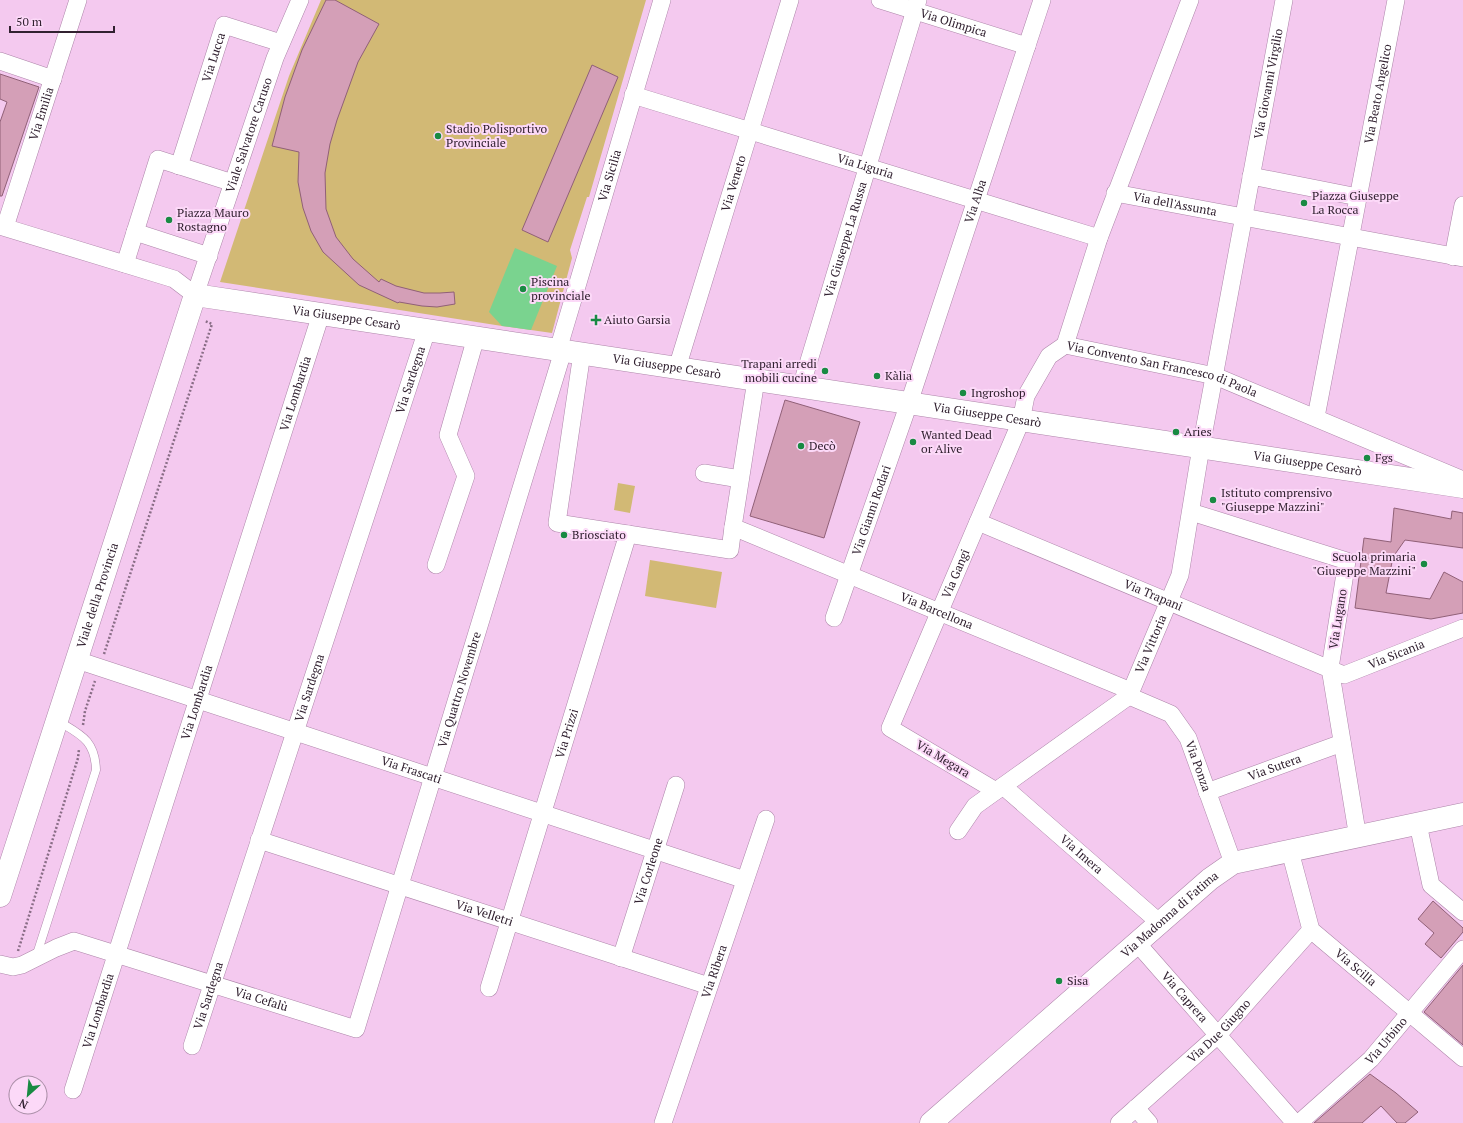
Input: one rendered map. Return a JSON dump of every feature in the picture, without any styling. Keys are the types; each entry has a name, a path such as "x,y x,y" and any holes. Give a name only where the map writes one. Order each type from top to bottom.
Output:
{"street":[{"name":"Via Emilia","path":"3,227 78,0"},
{"name":"Viale Salvatore Caruso","path":"195,295 275,58 300,0"},
{"name":"Via Sicilia","path":"568,351 633,95 662,0"},
{"name":"Via Veneto","path":"677,368 790,0"},
{"name":"Via Olimpica","path":"880,0 916,5 1027,46"},
{"name":"Via Alba","path":"909,403 1042,0"},
{"name":"Via Convento San Francesco di Paola","path":"1190,0 1115,193 1065,345 1215,376 1316,417 1463,480"},
{"name":"Via Giovanni Virgilio","path":"1240,220 1252,172 1284,0"},
{"name":"Via Beato Angelico","path":"1354,241 1359,192 1396,0"},
{"name":"Via Giuseppe La Russa","path":"801,387 916,5"},
{"name":"Via Lucca","path":"179,166 224,25 281,43"},
{"path":"0,61 53,79"},
{"name":"Via Liguria","path":"633,95 1099,238"},
{"path":"125,264 158,159 233,183"},
{"path":"1252,172 1359,192"},
{"name":"Via dell'Assunta","path":"1115,193 1240,220 1354,241"},
{"path":"1316,417 1354,241 1458,258 1463,205"},
{"path":"1215,376 1240,220"},
{"name":"Via Giuseppe Cesarò","path":"3,227 174,279 195,295 1463,487"},
{"path":"135,232 208,256"},
{"name":"Viale della Provincia","path":"0,896 195,295"},
{"name":"Via Lombardia","path":"73,1090 320,314"},
{"name":"Via Sardegna","path":"192,1046 427,330"},
{"path":"436,565 466,476 448,435 476,337"},
{"name":"Via Gangi","path":"890,728 1021,421 1026,396 1049,356 1065,345"},
{"path":"568,351 557,523 583,527 626,540 730,550 738,529 740,479 756,380"},
{"name":"Via Quattro Novembre","path":"356,1029 433,778 568,351"},
{"name":"Via Vittoria","path":"1130,693 1180,575 1201,448 1215,376"},
{"name":"Via Gianni Rodari","path":"834,618 909,403"},
{"path":"704,473 740,479"},
{"name":"Via Lugano","path":"1191,512 1347,561 1330,668 1358,838"},
{"name":"Via Trapani","path":"978,522 1330,668"},
{"name":"Via Barcellona","path":"738,529 1130,693"},
{"name":"Via Prizzi","path":"489,988 626,540"},
{"name":"Via Sicania","path":"1330,668 1344,675 1463,628"},
{"name":"Via Frascati","path":"77,660 745,880"},
{"path":"958,831 976,806 1130,693"},
{"name":"Via Ponza","path":"1130,693 1171,714 1188,738 1233,863"},
{"name":"Via Megara","path":"890,728 1000,788"},
{"name":"Via Sutera","path":"1207,792 1342,743"},
{"name":"Via Corleone","path":"621,958 676,785"},
{"name":"Via Imera","path":"1000,788 1160,922"},
{"name":"Via Madonna di Fatima","path":"931,1123 1138,943 1160,922 1210,879 1233,863 1358,838 1463,814"},
{"name":"Via Ribera","path":"663,1123 766,819"},
{"path":"1418,824 1431,885 1463,912"},
{"name":"Via Velletri","path":"259,840 709,986"},
{"path":"1290,852 1310,930"},
{"name":"Via Scilla","path":"1310,930 1463,1058"},
{"name":"Via Due Giugno","path":"1119,1123 1218,1035 1310,930"},
{"name":"Via Cefalù","path":"36,957 74,941 356,1029"},
{"name":"Via Caprera","path":"1138,943 1295,1123"},
{"name":"Via Urbino","path":"1299,1123 1371,1059 1463,949"},
{"path":"6,965 22,965 36,957"},
{"path":"1136,1108 1149,1123"}],"lane":[{"path":"36,957 96,770 96,758 93,750 81,735 57,720"}],"path":[{"path":"6,965 78,758 85,711 212,324 188,316"}],"shaded area":[{"name":"Stadio Polisportivo Provinciale","path":"321,0 646,0 589,197 587,197 570,250 572,258 552,333 220,282 289,76"},
{"name":"Piscina provinciale","path":"515,248 557,266 531,330 502,326 489,312"},
{"path":"618,483 635,486 630,513 614,510"},
{"path":"650,560 722,572 716,608 645,596"}],"building":[{"path":"326,0 335,0 379,24 358,62 330,144 325,173 326,209 336,237 353,259 379,282 381,279 396,286 424,293 454,292 455,304 437,307 398,303 359,285 323,252 311,231 303,208 298,182 299,152 272,146 285,97 302,50"},
{"path":"592,65 618,77 548,242 522,230"},
{"path":"0,74 39,87 2,196 0,196 0,122 7,102 0,99"},
{"path":"785,400 860,422 824,538 750,516"},
{"path":"1394,508 1451,519 1452,511 1463,513 1463,548 1405,540 1393,557 1386,593 1430,599 1444,572 1463,582 1463,613 1431,619 1355,608 1364,538 1391,542"},
{"path":"1433,901 1463,928 1463,932 1441,958 1425,944 1434,933 1418,919"},
{"path":"1463,965 1463,1045 1424,1012"},
{"path":"1370,1074 1396,1093 1418,1112 1405,1123 1397,1123 1381,1106 1362,1123 1314,1123"}],"place":[{"name":"Stadio Polisportivo Provinciale","path":"438,136"},
{"name":"Piazza Giuseppe La Rocca","path":"1304,203"},
{"name":"Piazza Mauro Rostagno","path":"169,220"},
{"name":"Piscina provinciale","path":"523,289"},
{"name":"Aiuto Garsia","path":"596,320"},
{"name":"Trapani arredi mobili cucine","path":"825,371"},
{"name":"Kàlia","path":"877,376"},
{"name":"Ingroshop","path":"963,393"},
{"name":"Aries","path":"1176,432"},
{"name":"Wanted Dead or Alive","path":"913,442"},
{"name":"Decò","path":"801,446"},
{"name":"Fgs","path":"1367,458"},
{"name":"Istituto comprensivo \"Giuseppe Mazzini\"","path":"1213,500"},
{"name":"Briosciato","path":"564,535"},
{"name":"Scuola primaria \"Giuseppe Mazzini\"","path":"1424,564"},
{"name":"Sisa","path":"1059,981"}]}
